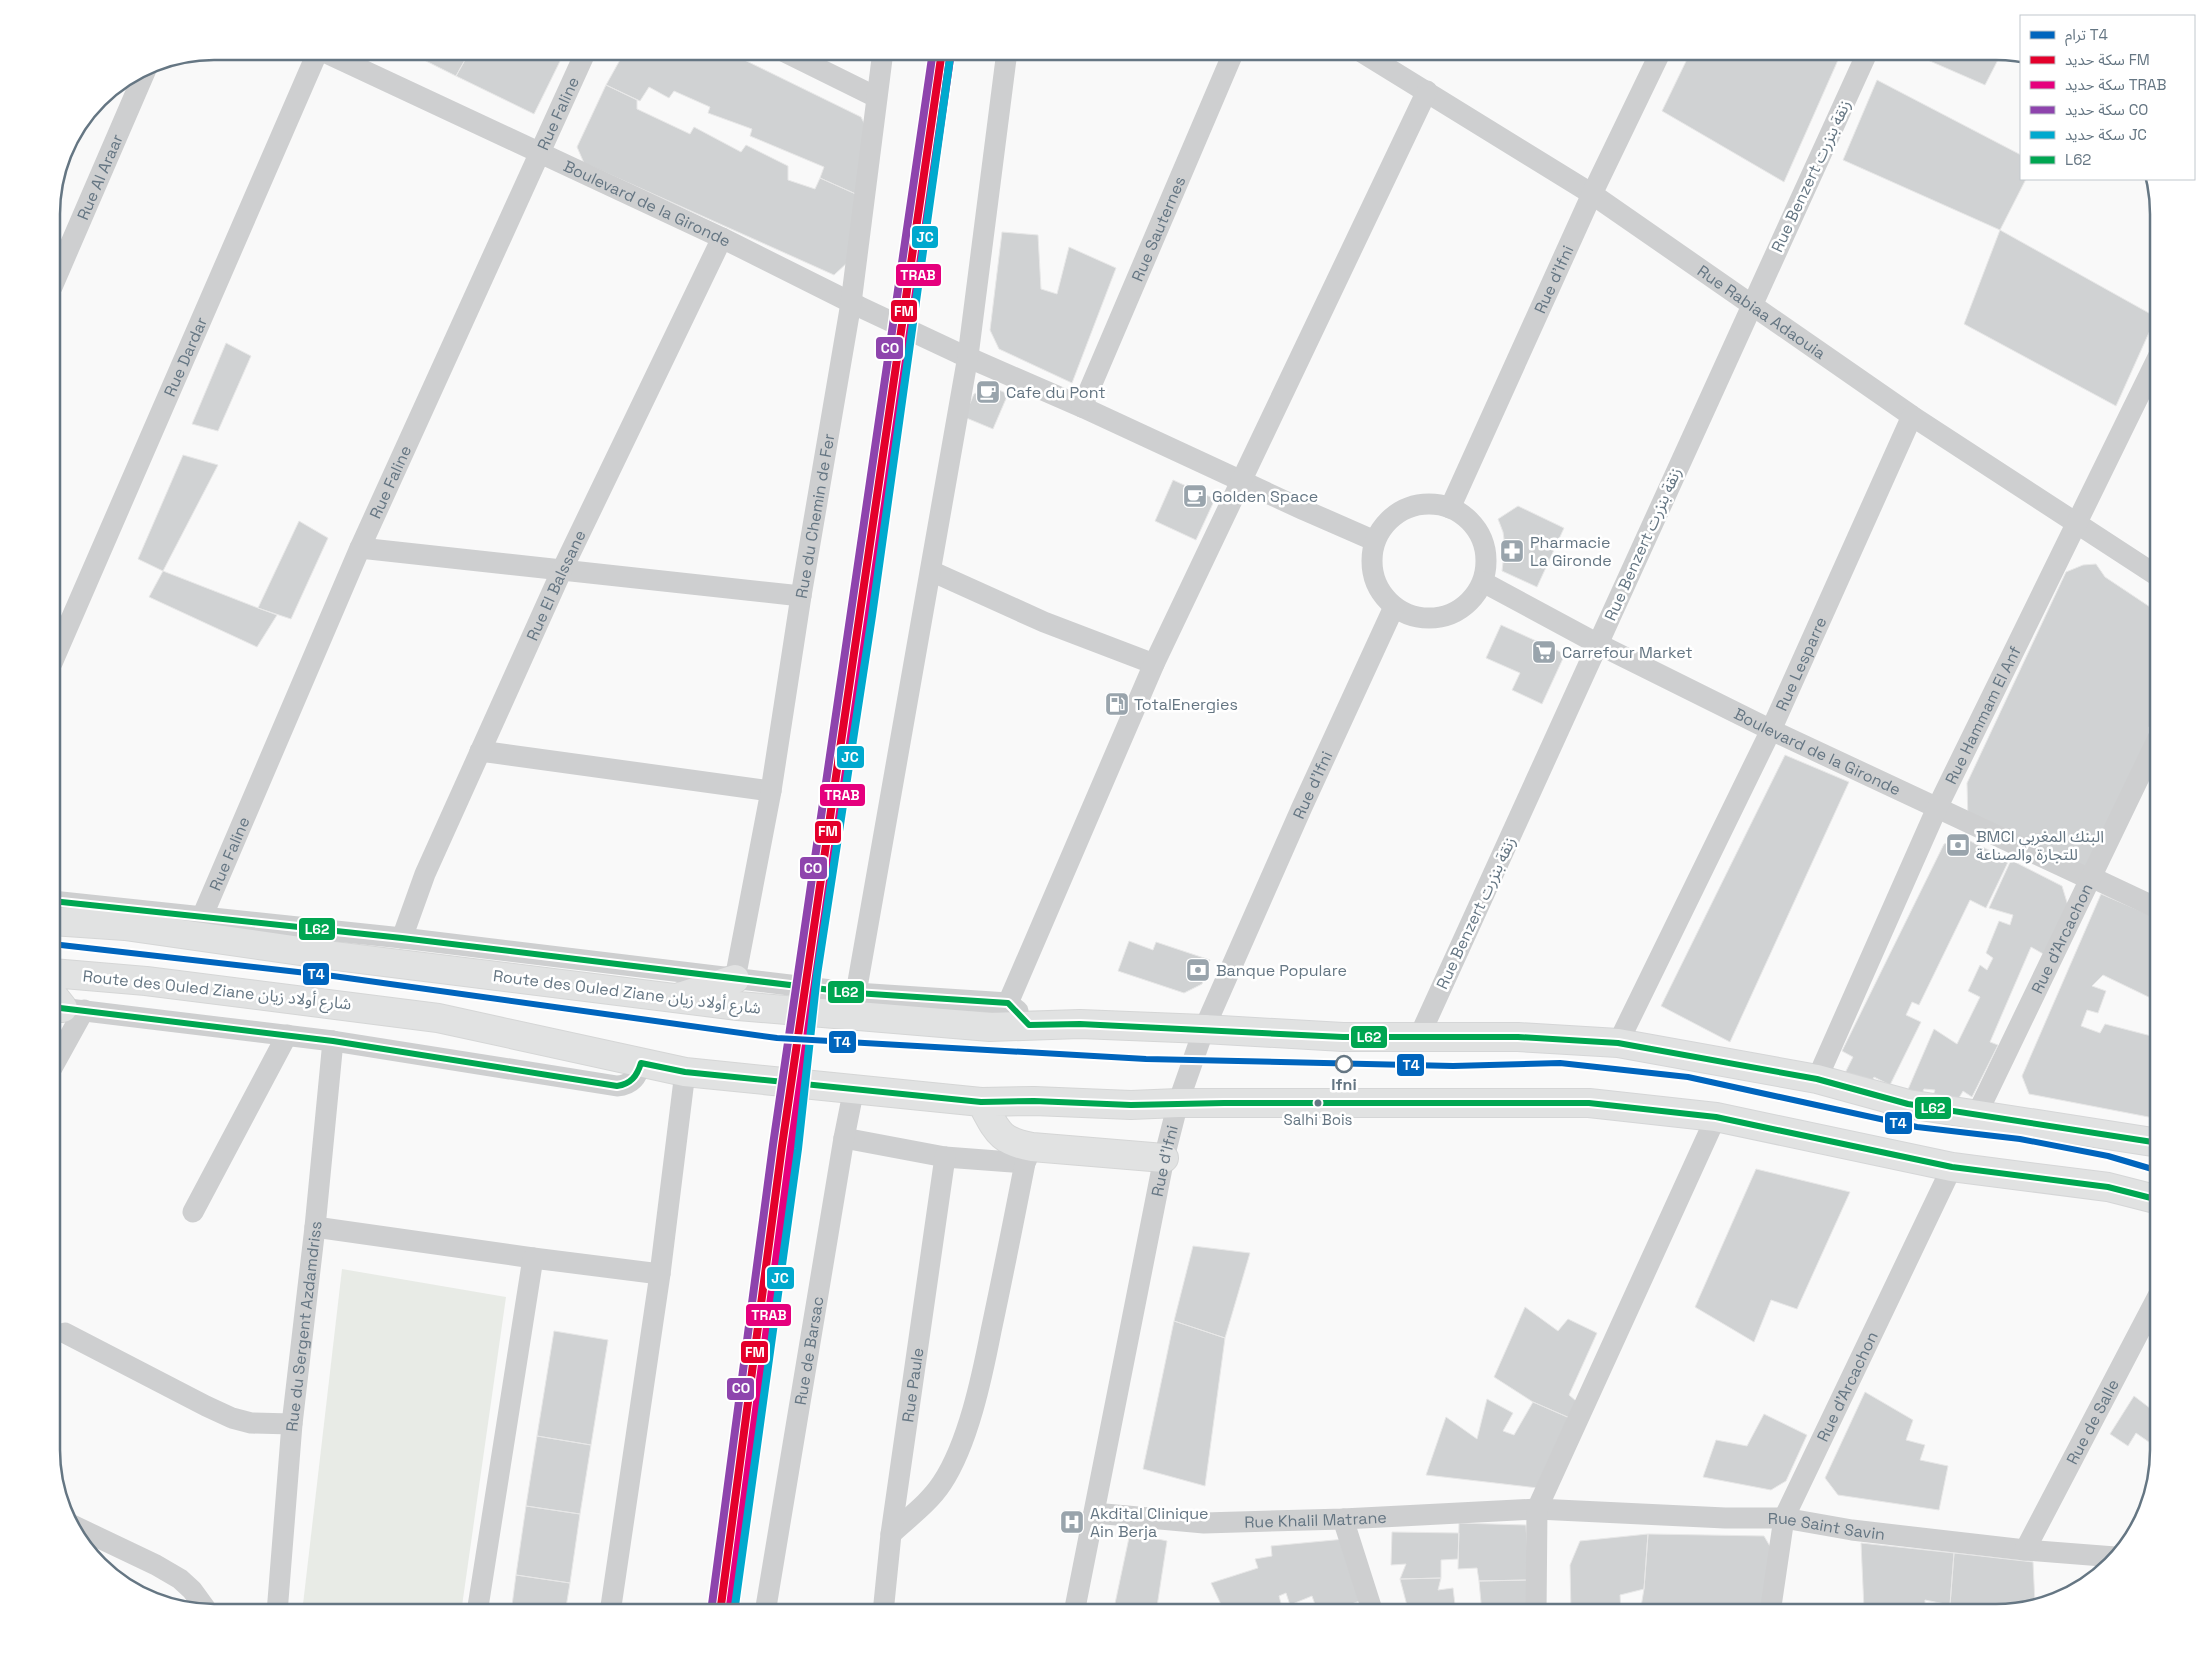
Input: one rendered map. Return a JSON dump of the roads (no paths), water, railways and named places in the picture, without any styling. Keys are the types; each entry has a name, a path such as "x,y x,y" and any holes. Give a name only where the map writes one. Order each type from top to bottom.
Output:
{"main road":[{"path":"98,905 125,926"},
{"name":"Route des Ouled Ziane شارع أولاد زيان","path":"60,922 125,926 335,956 673,999 958,1025 990,1027 1080,1024 1343,1037 1518,1037 1618,1043 1817,1080 1908,1104 2150,1142"},
{"name":"Route des Ouled Ziane شارع أولاد زيان","path":"60,974 146,980 438,1018 685,1072 981,1102 1034,1101 1064,1104 1131,1105 1178,1103 1589,1103 1716,1117 1952,1167 2108,1187 2150,1198"},
{"path":"673,999 735,979"},
{"path":"981,1102 997,1130 1006,1140 1028,1155 1164,1158"}],"street":[{"name":"Rue Dardar","path":"60,645 316,60"},
{"name":"Boulevard de la Gironde","path":"339,60 722,238 856,305 963,355"},
{"name":"Rue Faline","path":"202,917 360,548 582,60"},
{"path":"801,60 876,97"},
{"name":"Rue du Chemin de Fer","path":"735,979 771,791 801,596 856,305 876,97 882,60"},
{"path":"856,993 931,571 1006,60"},
{"name":"Rue Sauternes","path":"1082,408 1230,60"},
{"name":"Rue Rabiaa Adaouia","path":"1375,60 1592,194 1752,303 1912,416 2150,570"},
{"name":"Rue d'Ifni","path":"1450,508 1592,194 1657,60"},
{"name":"Rue Benzert زنقة بنزرت","path":"1419,1037 1864,60"},
{"name":"Rue Al Araar","path":"60,268 142,78"},
{"path":"1008,1003 1154,664 1427,91"},
{"name":"Rue El Balssane","path":"402,938 425,874 562,570 722,238"},
{"path":"963,355 1375,541"},
{"name":"Rue Hammam El Anf","path":"1817,1080 1938,808 2150,373"},
{"name":"Rue Lesparre","path":"1618,1043 1771,730 1912,416"},
{"path":"1435,504 1450,508 1463,515 1474,525 1482,538 1486,552 1486,568 1482,582 1475,595 1465,606 1452,614 1437,618 1422,618 1394,608 1381,594 1374,577 1372,559 1375,541 1393,517 1406,509 1420,505 1435,504"},
{"path":"360,548 801,596"},
{"path":"931,571 1044,622 1154,664"},
{"name":"Boulevard de la Gironde","path":"1482,582 1598,644 1771,730 2083,876 2091,877 2150,904"},
{"name":"Rue d'Ifni","path":"1076,1604 1164,1158 1178,1103 1204,1029 1302,807 1394,608"},
{"path":"480,751 771,791"},
{"name":"Rue d'Arcachon","path":"1977,1114 2150,755"},
{"path":"60,902 402,938 856,993 1008,1003 1028,1025"},
{"path":"60,1018 62,1005 333,1041 618,1086 634,1080 641,1063"},
{"path":"193,1212 288,1035"},
{"name":"Rue du Sergent Azdamdriss","path":"278,1604 292,1424 315,1228 333,1041"},
{"path":"611,1604 660,1274 685,1072"},
{"name":"Rue de Barsac","path":"766,1604 854,1088"},
{"path":"1536,1604 1537,1509 1716,1117"},
{"path":"844,1138 945,1157 1028,1155 986,1359 969,1420 956,1456 942,1483 927,1501 891,1534"},
{"name":"Rue Paule","path":"884,1604 891,1534 945,1157"},
{"name":"Rue d'Arcachon","path":"1771,1604 1784,1518 1952,1167"},
{"path":"315,1228 660,1274"},
{"path":"478,1604 533,1258"},
{"name":"Rue de Salle","path":"2025,1550 2150,1311"},
{"path":"66,1333 232,1418 251,1423 292,1424"},
{"name":"Rue Saint Savin","path":"1537,1509 1725,1518 1784,1518 1852,1530 2025,1550 2107,1556"},
{"name":"Rue Khalil Matrane","path":"1094,1513 1204,1523 1343,1519 1537,1509"},
{"path":"1343,1519 1370,1604"},
{"path":"83,1530 156,1565 180,1579 192,1590 202,1603"}],"tram line":[{"name":"T4","path":"60,945 333,976 777,1038 1146,1059 1453,1066 1560,1063 1688,1077 1917,1127 2020,1139 2108,1156 2150,1168"}],"rail line":[{"name":"CO","path":"712,1604 773,1145 932,60"},
{"name":"FM","path":"721,1604 782,1146 941,60"},
{"name":"TRAB","path":"730,1604 791,1147 950,60"},
{"name":"JC","path":"735,1604 798,1149 817,975 872,616 950,60"}],"place":[{"name":"Cafe du Pont","path":"988,392"},
{"name":"Golden Space","path":"1195,496"},
{"name":"Pharmacie La Gironde","path":"1512,551"},
{"name":"Carrefour Market","path":"1544,652"},
{"name":"TotalEnergies","path":"1117,704"},
{"name":"BMCI البنك المغربي للتجارة والصناعة","path":"1958,845"},
{"name":"Banque Populare","path":"1198,970"},
{"name":"Ifni","path":"1344,1064"},
{"name":"Salhi Bois","path":"1318,1103"},
{"name":"Akdital Clinique Ain Berja","path":"1072,1522"}]}
